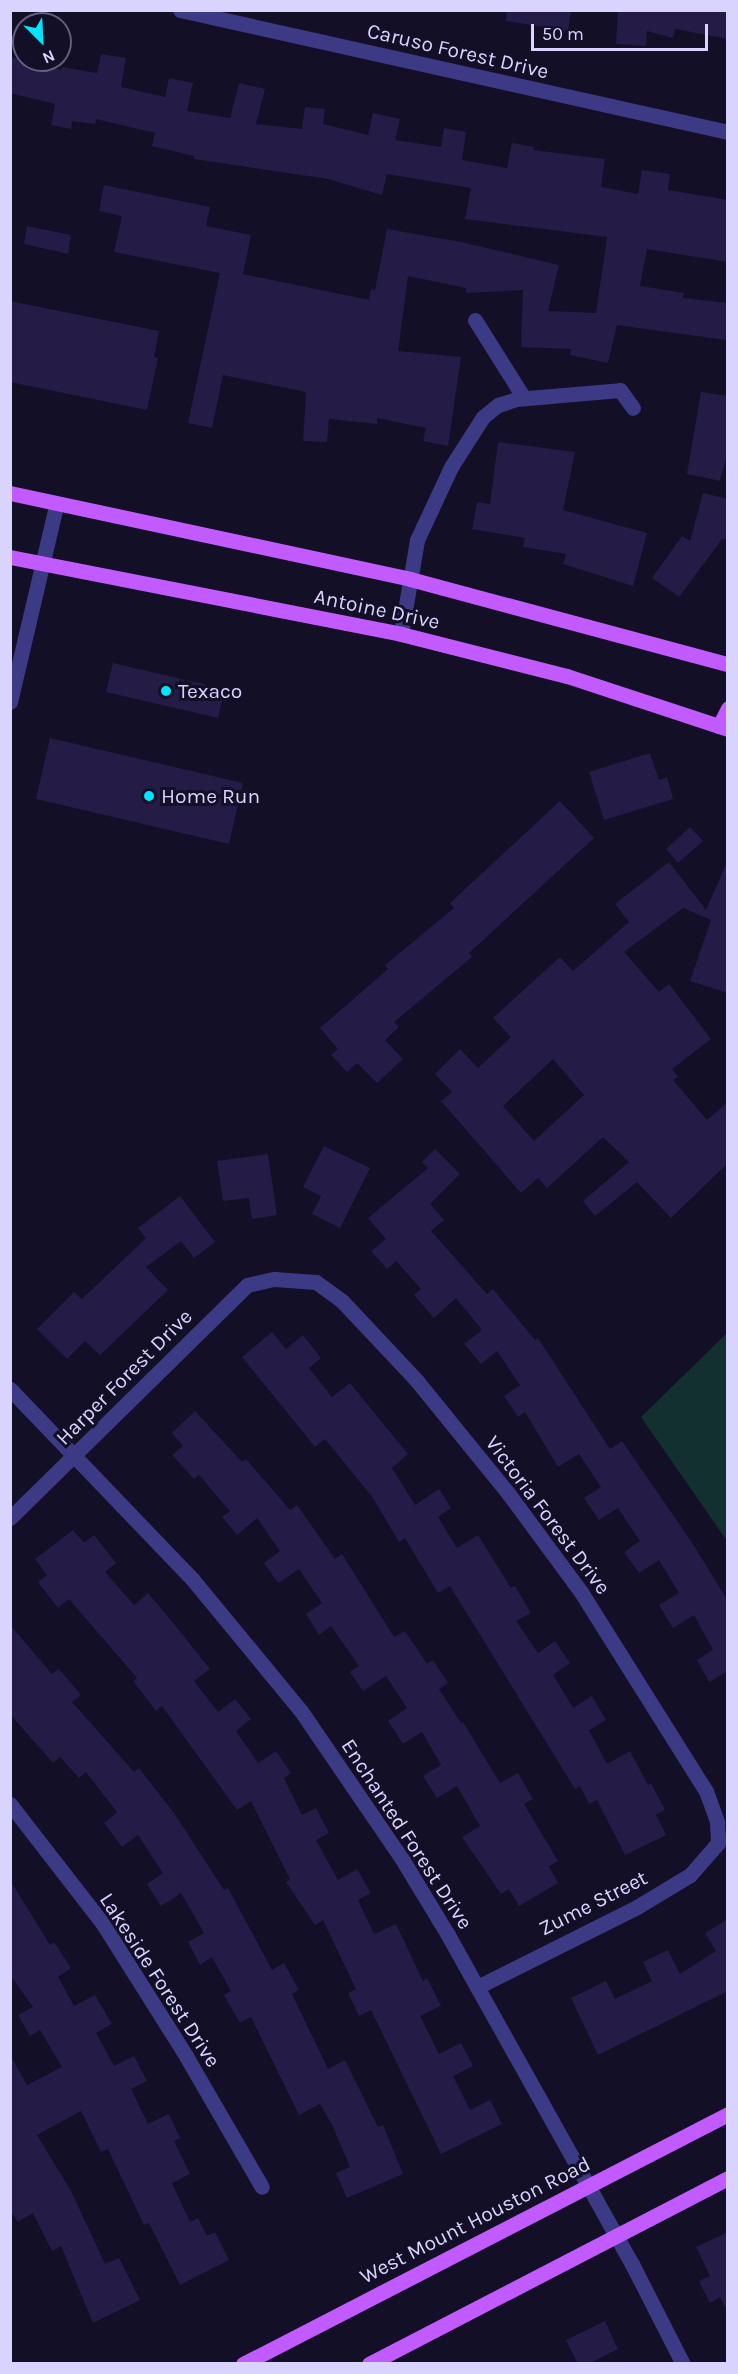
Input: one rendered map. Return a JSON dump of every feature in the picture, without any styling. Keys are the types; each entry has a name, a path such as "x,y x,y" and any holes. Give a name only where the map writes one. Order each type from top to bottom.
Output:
{"main road":[{"name":"Antoine Drive","path":"10,494 56,506 410,579 728,664"},
{"name":"Antoine Drive","path":"10,557 401,634 567,676 723,728"},
{"path":"723,728 728,708"},
{"name":"West Mount Houston Road","path":"243,2364 728,2114"},
{"path":"369,2364 728,2178"}],"street":[{"name":"Caruso Forest Drive","path":"180,10 728,132"},
{"path":"475,320 524,398"},
{"path":"401,634 417,540 470,432 498,405 524,398 620,390 633,408"},
{"path":"10,702 56,506"},
{"name":"Harper Forest Drive","path":"10,1518 247,1285 274,1279"},
{"name":"Victoria Forest Drive","path":"274,1279 316,1281 342,1300 417,1381 508,1493 581,1592 706,1791 717,1822 718,1843"},
{"name":"Enchanted Forest Drive","path":"10,1389 193,1580 301,1711 402,1859 477,1987 616,2236 683,2364"},
{"name":"Lakeside Forest Drive","path":"10,1804 102,1924 186,2056 262,2187"},
{"name":"Zume Street","path":"477,1987 637,1907 690,1875 718,1843"}],"green space":[{"path":"727,1333 727,1541 641,1417"}],"building":[{"path":"507,10 571,10 568,31 506,21"},
{"path":"618,10 728,10 728,39 675,29 673,38 647,31 646,46 616,44"},
{"path":"101,54 126,58 121,87 165,97 169,78 193,83 187,111 230,118 239,83 265,89 256,124 302,129 305,107 325,109 323,124 368,135 373,113 400,119 395,140 441,147 444,128 466,132 462,160 507,168 512,143 534,147 533,150 605,159 601,187 638,194 642,170 670,174 668,190 728,200 728,262 647,249 640,286 684,293 683,298 728,303 726,340 617,325 608,363 570,355 571,349 521,347 523,290 466,293 466,288 408,276 398,351 461,357 448,446 423,441 426,428 377,418 377,424 329,419 327,442 303,441 306,392 223,375 212,428 188,423 220,273 114,252 122,216 99,211 104,185 210,207 206,226 251,235 243,274 369,300 371,289 375,290 387,229 461,242 559,265 548,311 596,313 607,237 465,219 471,188 387,174 382,195 328,179 194,159 194,156 152,146 155,133 96,119 95,124 72,121 71,129 51,125 55,104 10,93 10,57 12,58 12,72 72,72 72,69 97,73"},
{"path":"27,226 71,235 68,254 24,244"},
{"path":"10,301 159,331 154,357 158,358 147,410 10,382"},
{"path":"701,392 728,396 728,451 720,481 687,474"},
{"path":"498,442 575,452 563,510 647,533 633,586 563,564 566,554 523,547 525,538 472,529 477,502 490,504"},
{"path":"703,493 728,499 728,540 722,539 679,597 652,578 682,536 690,541"},
{"name":"Texaco","path":"113,663 225,689 218,718 106,692"},
{"path":"50,738 243,783 229,844 36,799"},
{"path":"650,753 659,780 667,777 673,799 604,820 589,772"},
{"path":"560,801 594,838 469,953 472,957 394,1022 399,1027 385,1040 403,1059 377,1083 357,1063 347,1072 331,1055 338,1049 320,1028 388,969 385,965 454,908 450,903"},
{"path":"690,827 703,841 678,863 666,849"},
{"path":"728,860 728,993 690,981 711,920 683,908 624,952 659,992 669,984 711,1039 672,1069 678,1077 673,1080 707,1120 728,1102 728,1163 671,1218 637,1182 595,1216 583,1201 629,1162 603,1137 547,1188 538,1178 521,1193 441,1101 452,1092 435,1074 460,1049 478,1068 511,1037 493,1018 560,957 573,971 629,922 615,904 669,862 706,910","holes":["553,1059 584,1095 534,1141 503,1106"]},
{"path":"324,1146 370,1168 340,1228 312,1214 321,1196 303,1187"},
{"path":"435,1149 460,1174 430,1204 444,1220 431,1231 487,1294 493,1289 535,1340 538,1338 610,1449 622,1441 691,1541 728,1601 728,1675 726,1672 709,1682 697,1660 713,1650 694,1615 673,1628 659,1605 679,1593 659,1560 639,1573 624,1552 640,1541 618,1508 599,1520 584,1498 601,1487 579,1454 558,1467 525,1412 518,1417 504,1396 520,1385 497,1351 481,1364 464,1344 482,1330 456,1298 434,1318 414,1295 421,1289 396,1261 387,1269 371,1251 386,1239 368,1218 428,1168 422,1162"},
{"path":"268,1154 277,1215 252,1219 249,1198 223,1201 217,1161"},
{"path":"180,1196 215,1242 194,1258 181,1241 146,1267 168,1290 100,1355 85,1341 67,1359 37,1329 74,1292 82,1299 146,1238 138,1228"},
{"path":"272,1332 286,1349 303,1335 321,1358 309,1368 332,1397 350,1383 408,1454 392,1468 415,1505 439,1489 451,1508 438,1517 457,1548 478,1535 511,1588 515,1586 531,1613 516,1621 538,1653 555,1641 570,1663 553,1675 573,1708 592,1696 606,1720 589,1730 607,1764 630,1751 648,1785 651,1783 665,1810 656,1815 666,1835 625,1855 597,1800 589,1804 580,1786 575,1789 450,1586 438,1593 405,1538 399,1542 373,1498 325,1439 315,1447 242,1357"},
{"path":"195,1411 242,1462 246,1459 290,1510 297,1505 335,1559 342,1554 394,1637 405,1631 427,1664 433,1660 448,1683 439,1689 461,1723 463,1722 500,1783 518,1773 533,1799 524,1804 558,1861 549,1866 558,1883 519,1906 509,1889 501,1894 462,1837 480,1826 457,1786 437,1798 423,1776 441,1765 422,1732 403,1744 388,1721 407,1708 386,1676 363,1691 350,1672 359,1666 331,1626 319,1635 306,1614 322,1603 299,1569 278,1583 264,1563 280,1551 257,1518 237,1535 222,1517 230,1511 199,1475 194,1479 172,1455 183,1446 172,1433"},
{"path":"73,1530 84,1543 94,1535 116,1563 105,1572 134,1605 148,1593 210,1669 194,1681 218,1712 235,1699 251,1719 236,1731 258,1763 276,1751 291,1773 284,1778 302,1815 316,1808 329,1833 316,1840 338,1880 357,1869 371,1893 358,1900 374,1934 396,1924 423,1981 427,1978 441,2006 420,2016 439,2054 461,2043 473,2066 453,2076 470,2110 490,2100 502,2124 441,2154 371,2010 359,2016 348,1993 356,1989 323,1920 315,1925 286,1882 290,1879 251,1801 237,1810 162,1706 156,1711 133,1681 137,1678 69,1599 58,1608 38,1582 47,1575 35,1559"},
{"path":"10,1625 52,1674 59,1669 81,1695 72,1702 134,1772 139,1768 174,1813 224,1890 228,1888 272,1970 284,1963 299,1990 292,1994 328,2069 345,2060 378,2127 383,2125 403,2174 347,2198 336,2173 350,2167 332,2125 320,2104 299,2115 251,2017 240,2023 224,1995 231,1991 212,1957 200,1965 188,1942 204,1933 181,1893 161,1906 147,1884 163,1873 138,1835 122,1847 104,1823 117,1812 86,1772 79,1778 60,1757 53,1763 10,1714"},
{"path":"10,1880 50,1945 54,1942 71,1968 58,1977 74,2006 95,1995 112,2024 96,2033 114,2066 134,2056 147,2081 131,2089 148,2124 169,2114 180,2138 174,2141 190,2174 172,2183 190,2222 198,2218 207,2236 215,2232 229,2260 180,2285 149,2223 144,2225 108,2149 101,2152 81,2111 37,2135 71,2191 105,2264 119,2258 140,2300 93,2323 61,2246 52,2251 33,2213 18,2222 10,2210 10,2055 27,2085 62,2067 40,2030 30,2036 18,2015 33,2007 10,1975"},
{"path":"728,1919 728,1991 598,2055 571,1998 606,1981 615,1999 652,1981 643,1962 668,1950 680,1974 716,1951 705,1933"},
{"path":"728,2232 728,2312 720,2297 710,2303 699,2281 710,2276 696,2247"},
{"path":"605,2321 618,2349 588,2364 578,2364 566,2340"}],"place":[{"name":"Texaco","path":"166,691"},
{"name":"Home Run","path":"149,796"}]}
